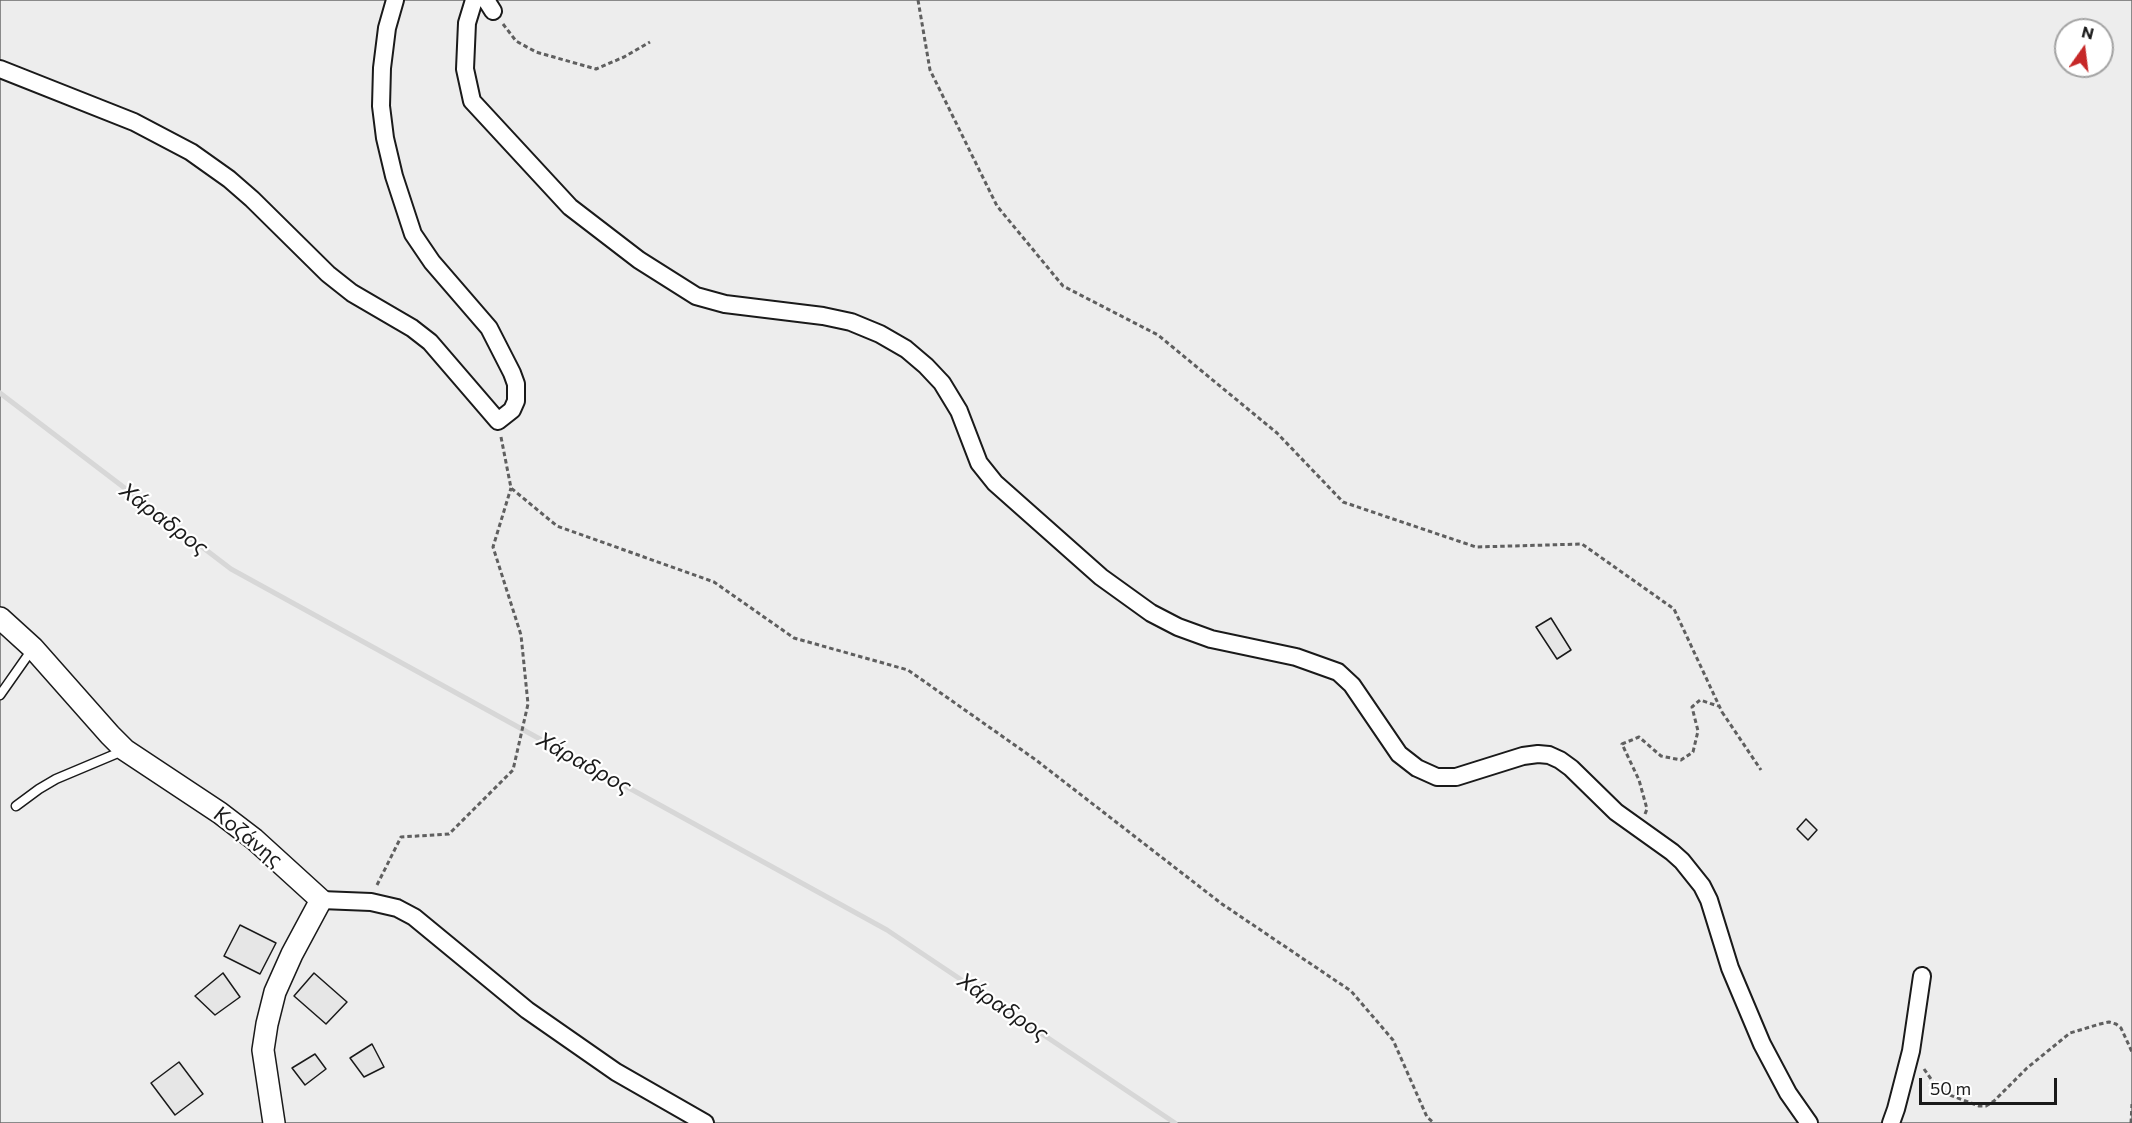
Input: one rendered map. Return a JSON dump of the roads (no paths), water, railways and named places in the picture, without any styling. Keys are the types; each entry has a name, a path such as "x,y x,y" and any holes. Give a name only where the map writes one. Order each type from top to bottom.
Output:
{"street":[{"path":"0,69 134,122 191,152 229,179 328,274 352,293 412,328 430,342 498,421 512,410 516,401 516,384 512,373 489,328 432,262 413,234 385,138 381,106 382,68 387,28 395,0"},
{"path":"474,0 467,23 465,69 472,101 570,207 639,260 696,297 726,304 851,321 880,334 906,349 942,383 959,411 980,464 995,483 1101,577 1151,613 1178,627 1211,639 1296,657 1338,672 1352,685 1400,754 1417,768 1437,777 1456,777 1523,756 1549,755 1571,768 1616,812 1682,861 1702,886 1709,900 1730,968 1762,1044 1788,1093 1809,1123"},
{"name":"Κοζάνης","path":"0,618 33,648 125,750 220,813 254,839 321,900"},
{"path":"274,1123 263,1050 267,1024 275,992 321,900 371,902 397,908 414,917 527,1010 616,1072 705,1123"},
{"path":"1891,1123 1911,1051 1922,976"}],"lane":[{"path":"0,695 33,648"},
{"path":"16,806 56,779 125,750"}],"waterway":[{"name":"Χάραδρος","path":"0,393 231,569 887,930 1175,1123"}]}
